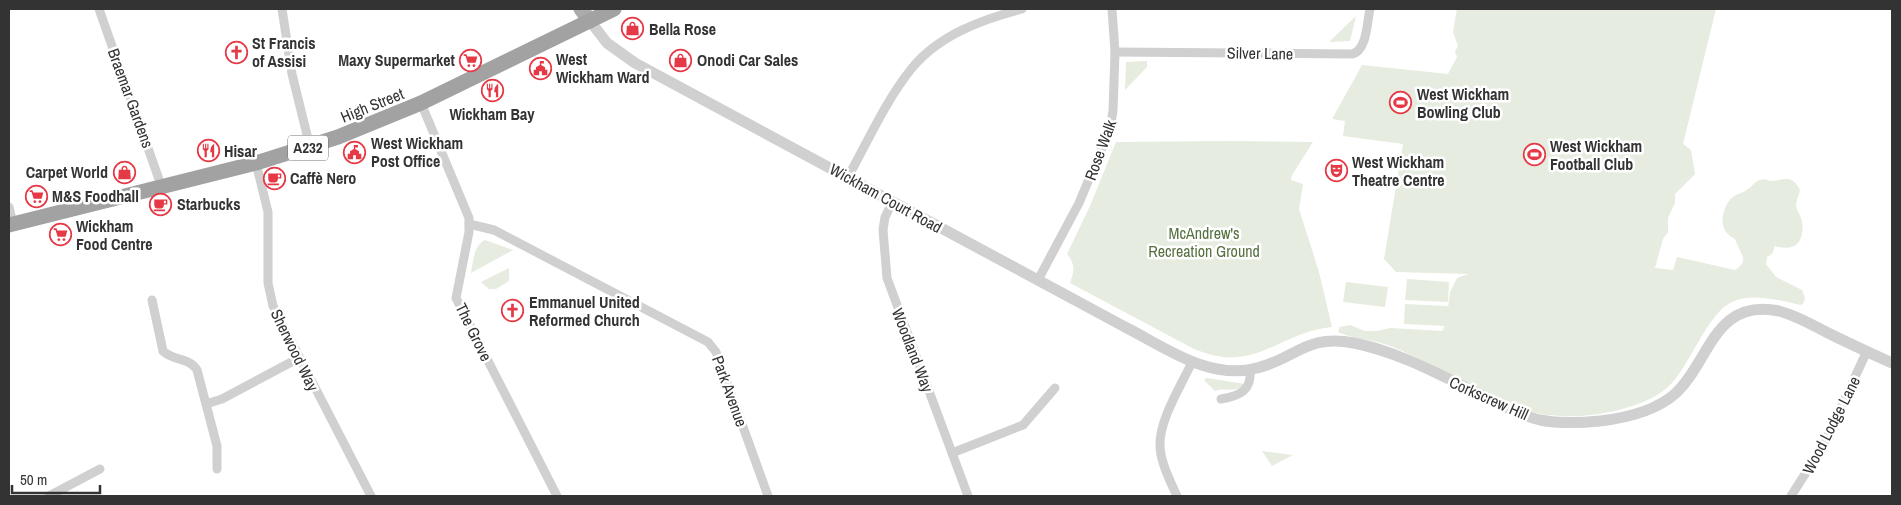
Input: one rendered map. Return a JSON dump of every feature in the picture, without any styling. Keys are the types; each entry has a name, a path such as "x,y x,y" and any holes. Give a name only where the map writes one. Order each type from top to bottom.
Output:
{"highway":[{"name":"A232","path":"590,21 614,9"},
{"name":"High Street","path":"11,225 162,188 310,147 421,103 590,21"}],"main road":[{"path":"581,9 590,21"}],"street":[{"name":"Braemar Gardens","path":"99,9 162,188"},
{"path":"282,9 292,74 310,147"},
{"path":"848,176 896,92 917,63 962,30 984,20 1022,9"},
{"name":"Rose Walk","path":"1038,280 1079,203 1110,129 1113,111 1115,52 1112,9"},
{"name":"Silver Lane","path":"1115,52 1352,54 1357,53 1362,48 1370,9"},
{"name":"Wickham Court Road","path":"590,21 607,43 635,63 1192,362"},
{"name":"The Grove","path":"421,103 461,197 469,224 456,298 557,496"},
{"name":"Sherwood Way","path":"256,163 268,212 267,272 269,292 275,312 370,496"},
{"name":"Woodland Way","path":"893,201 883,225 885,271 899,315 968,496"},
{"path":"9,207 11,225"},
{"name":"Park Avenue","path":"469,224 494,230 708,342 716,352 768,496"},
{"path":"152,300 163,351 194,365 217,446 217,469"},
{"name":"Corkscrew Hill","path":"1192,362 1218,369 1250,370 1267,365 1314,342 1345,342 1376,348 1398,356 1528,416 1558,422 1611,419 1636,413 1664,402 1686,382 1719,330 1733,318 1750,312 1764,310 1784,313 1892,363"},
{"name":"Wood Lodge Lane","path":"1791,496 1823,446 1867,352"},
{"path":"206,404 222,399 299,358"},
{"path":"1177,496 1162,457 1160,438 1168,414 1192,362"},
{"path":"1221,398 1234,396 1248,388 1251,380 1250,370"},
{"path":"952,452 1023,425 1055,388"},
{"path":"49,496 100,469"}],"green space":[{"path":"1457,9 1716,9 1683,144 1691,150 1695,174 1675,194 1675,203 1668,218 1668,232 1663,239 1655,268 1673,270 1677,257 1735,270 1740,267 1743,260 1742,256 1735,239 1726,232 1724,227 1723,217 1726,206 1733,197 1746,191 1758,181 1763,179 1771,181 1788,179 1794,182 1800,190 1796,206 1802,221 1802,235 1797,244 1793,246 1782,248 1775,246 1772,254 1767,257 1766,264 1776,277 1802,290 1805,298 1803,304 1756,297 1740,299 1728,304 1708,326 1679,374 1663,391 1652,398 1620,410 1584,416 1548,415 1515,407 1393,347 1338,332 1340,327 1350,325 1365,331 1390,328 1442,331 1445,326 1404,324 1405,304 1448,306 1448,308 1450,292 1457,278 1469,274 1396,272 1384,259 1403,144 1343,136 1345,121 1332,119 1362,65 1448,74 1457,57 1455,51 1458,46 1453,32"},
{"path":"1356,16 1350,41 1329,42"},
{"path":"1147,61 1147,67 1125,90 1126,62"},
{"name":"McAndrew's Recreation Ground","path":"1116,142 1313,142 1292,175 1291,180 1303,184 1299,209 1319,272 1332,327 1313,331 1250,355 1234,357 1215,356 1194,349 1070,283 1073,268 1072,261 1067,254 1090,206"},
{"path":"485,240 513,250 471,273 476,249"},
{"path":"509,268 509,281 496,289 489,289 481,282"},
{"path":"1407,279 1449,282 1448,302 1405,300"},
{"path":"1346,282 1388,287 1385,307 1343,302"},
{"path":"1207,378 1245,384 1234,390 1215,391 1204,380"},
{"path":"1262,451 1293,455 1272,466"}],"place":[{"name":"Bella Rose","path":"633,29"},
{"name":"St Francis of Assisi","path":"236,52"},
{"name":"Maxy Supermarket","path":"471,60"},
{"name":"Onodi Car Sales","path":"681,60"},
{"name":"West Wickham Ward","path":"540,68"},
{"name":"Wickham Bay","path":"492,90"},
{"name":"West Wickham Bowling Club","path":"1401,103"},
{"name":"Hisar","path":"208,151"},
{"name":"West Wickham Post Office","path":"355,152"},
{"name":"West Wickham Football Club","path":"1534,155"},
{"name":"West Wickham Theatre Centre","path":"1336,171"},
{"name":"Carpet World","path":"124,172"},
{"name":"Caffè Nero","path":"274,178"},
{"name":"M&S Foodhall","path":"36,196"},
{"name":"Starbucks","path":"161,204"},
{"name":"Wickham Food Centre","path":"60,235"},
{"name":"Emmanuel United Reformed Church","path":"513,311"}]}
